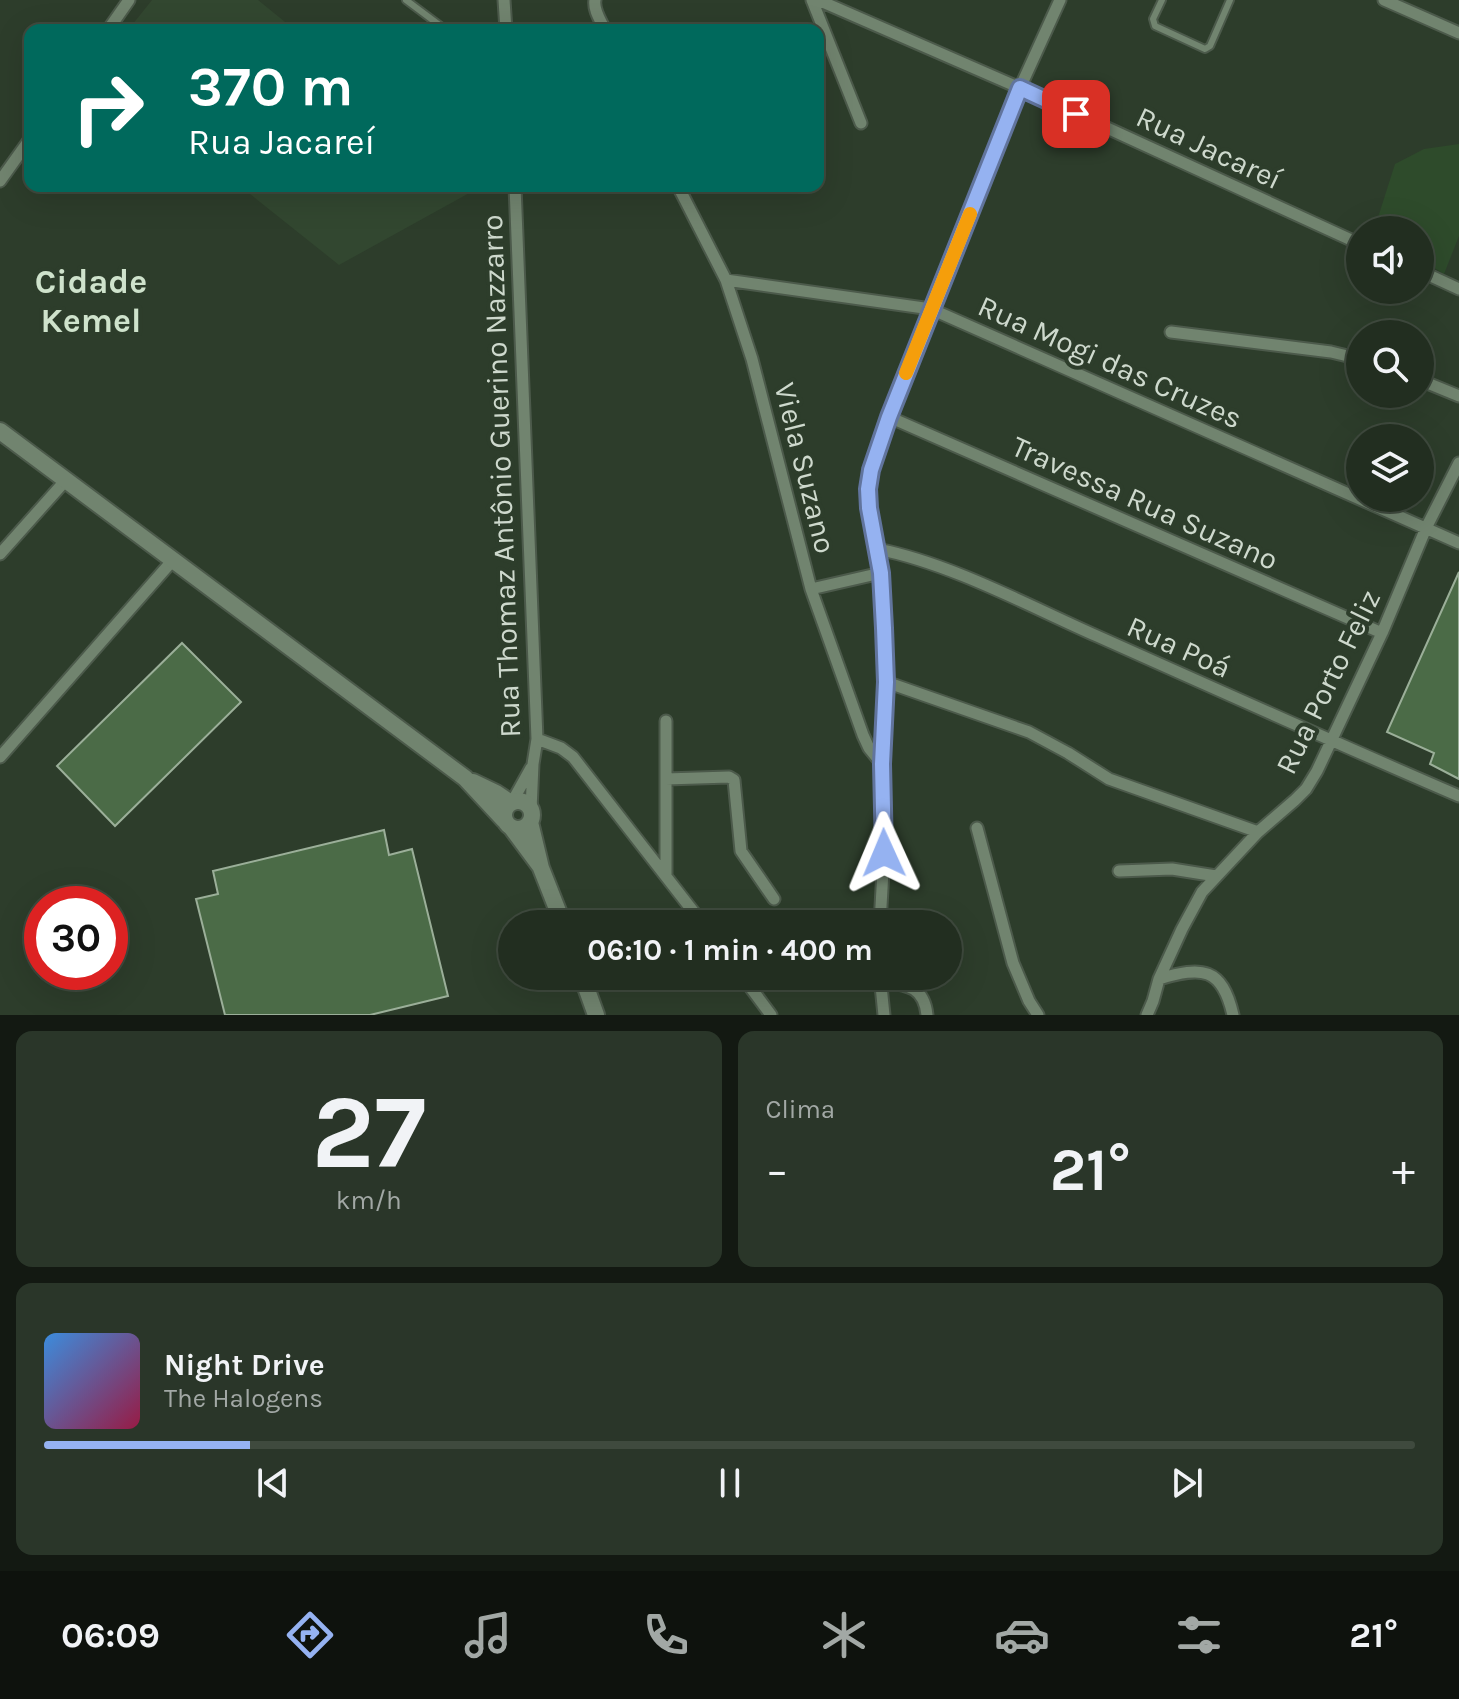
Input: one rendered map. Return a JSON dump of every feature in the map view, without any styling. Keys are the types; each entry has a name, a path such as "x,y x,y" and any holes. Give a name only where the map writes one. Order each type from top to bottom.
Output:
{"main road":[{"path":"0,431 465,778 507,824 541,868"},
{"path":"465,778 512,802 525,803 541,868 558,910"},
{"path":"512,802 504,812 507,824 515,829 523,828 530,816"},
{"path":"587,990 596,1015"}],"street":[{"path":"112,24 129,0"},
{"path":"504,0 506,24"},
{"path":"815,0 824,24"},
{"name":"Rua Jacareí","path":"815,0 1020,88 1346,238"},
{"path":"881,910 886,682 881,573 869,508 871,470 931,309 1020,88 1060,0"},
{"path":"1384,0 1459,33"},
{"path":"824,24 861,123"},
{"path":"0,181 24,147"},
{"name":"Rua Thomaz Antônio Guerino Nazzarro","path":"515,192 537,739 530,816"},
{"name":"Viela Suzano","path":"681,192 726,280 752,359 811,589 863,735 882,764"},
{"path":"1434,277 1459,289"},
{"name":"Rua Mogi das Cruzes","path":"726,280 931,309 1459,543"},
{"path":"1171,332 1346,356"},
{"path":"1434,386 1459,396"},
{"name":"Travessa Rua Suzano","path":"889,417 1382,633"},
{"name":"Rua Porto Feliz","path":"1147,1015 1159,979 1202,892 1258,832 1306,789 1332,742 1426,528 1459,463"},
{"path":"0,554 66,480"},
{"name":"Rua Poá","path":"877,549 906,555 983,585 1459,796"},
{"path":"0,757 173,560"},
{"path":"811,589 881,573"},
{"path":"886,682 1029,732 1109,779 1258,832"},
{"path":"666,721 666,874"},
{"path":"537,739 561,748 573,757 693,910"},
{"name":"Rua Thomaz Antônio Guerino Nazzarro","path":"512,802 533,764"},
{"path":"666,779 729,777 734,780 741,851 774,899"},
{"path":"977,828 1013,963 1038,1015"},
{"path":"1119,871 1172,869 1216,876"},
{"path":"1159,979 1193,971 1206,973 1224,987 1233,1015"},
{"path":"752,990 771,1015"},
{"path":"882,990 884,1015"},
{"path":"914,990 924,1001 927,1015"}],"lane":[{"path":"406,0 438,24"},
{"path":"1162,0 1153,19 1155,26 1205,49 1210,46 1230,0"}],"shaded area":[{"path":"152,0 258,0 288,24 133,24"},
{"path":"1459,144 1459,236 1444,274 1434,268 1434,216 1378,216 1395,164 1424,149"},
{"path":"248,192 471,192 339,265"}],"building":[{"path":"1459,572 1459,779 1430,764 1434,753 1387,732"},
{"path":"182,643 241,702 115,826 57,766"},
{"path":"384,830 389,855 412,849 448,996 370,1015 225,1015 196,899 218,894 213,871"}],"slow traffic":[{"path":"906,373 970,214"}],"district":[{"name":"Cidade Kemel","path":"91,302"}],"route":[{"path":"884,853 882,764 886,682 881,573 869,508 871,470 889,417 1020,88 1076,114"}]}
